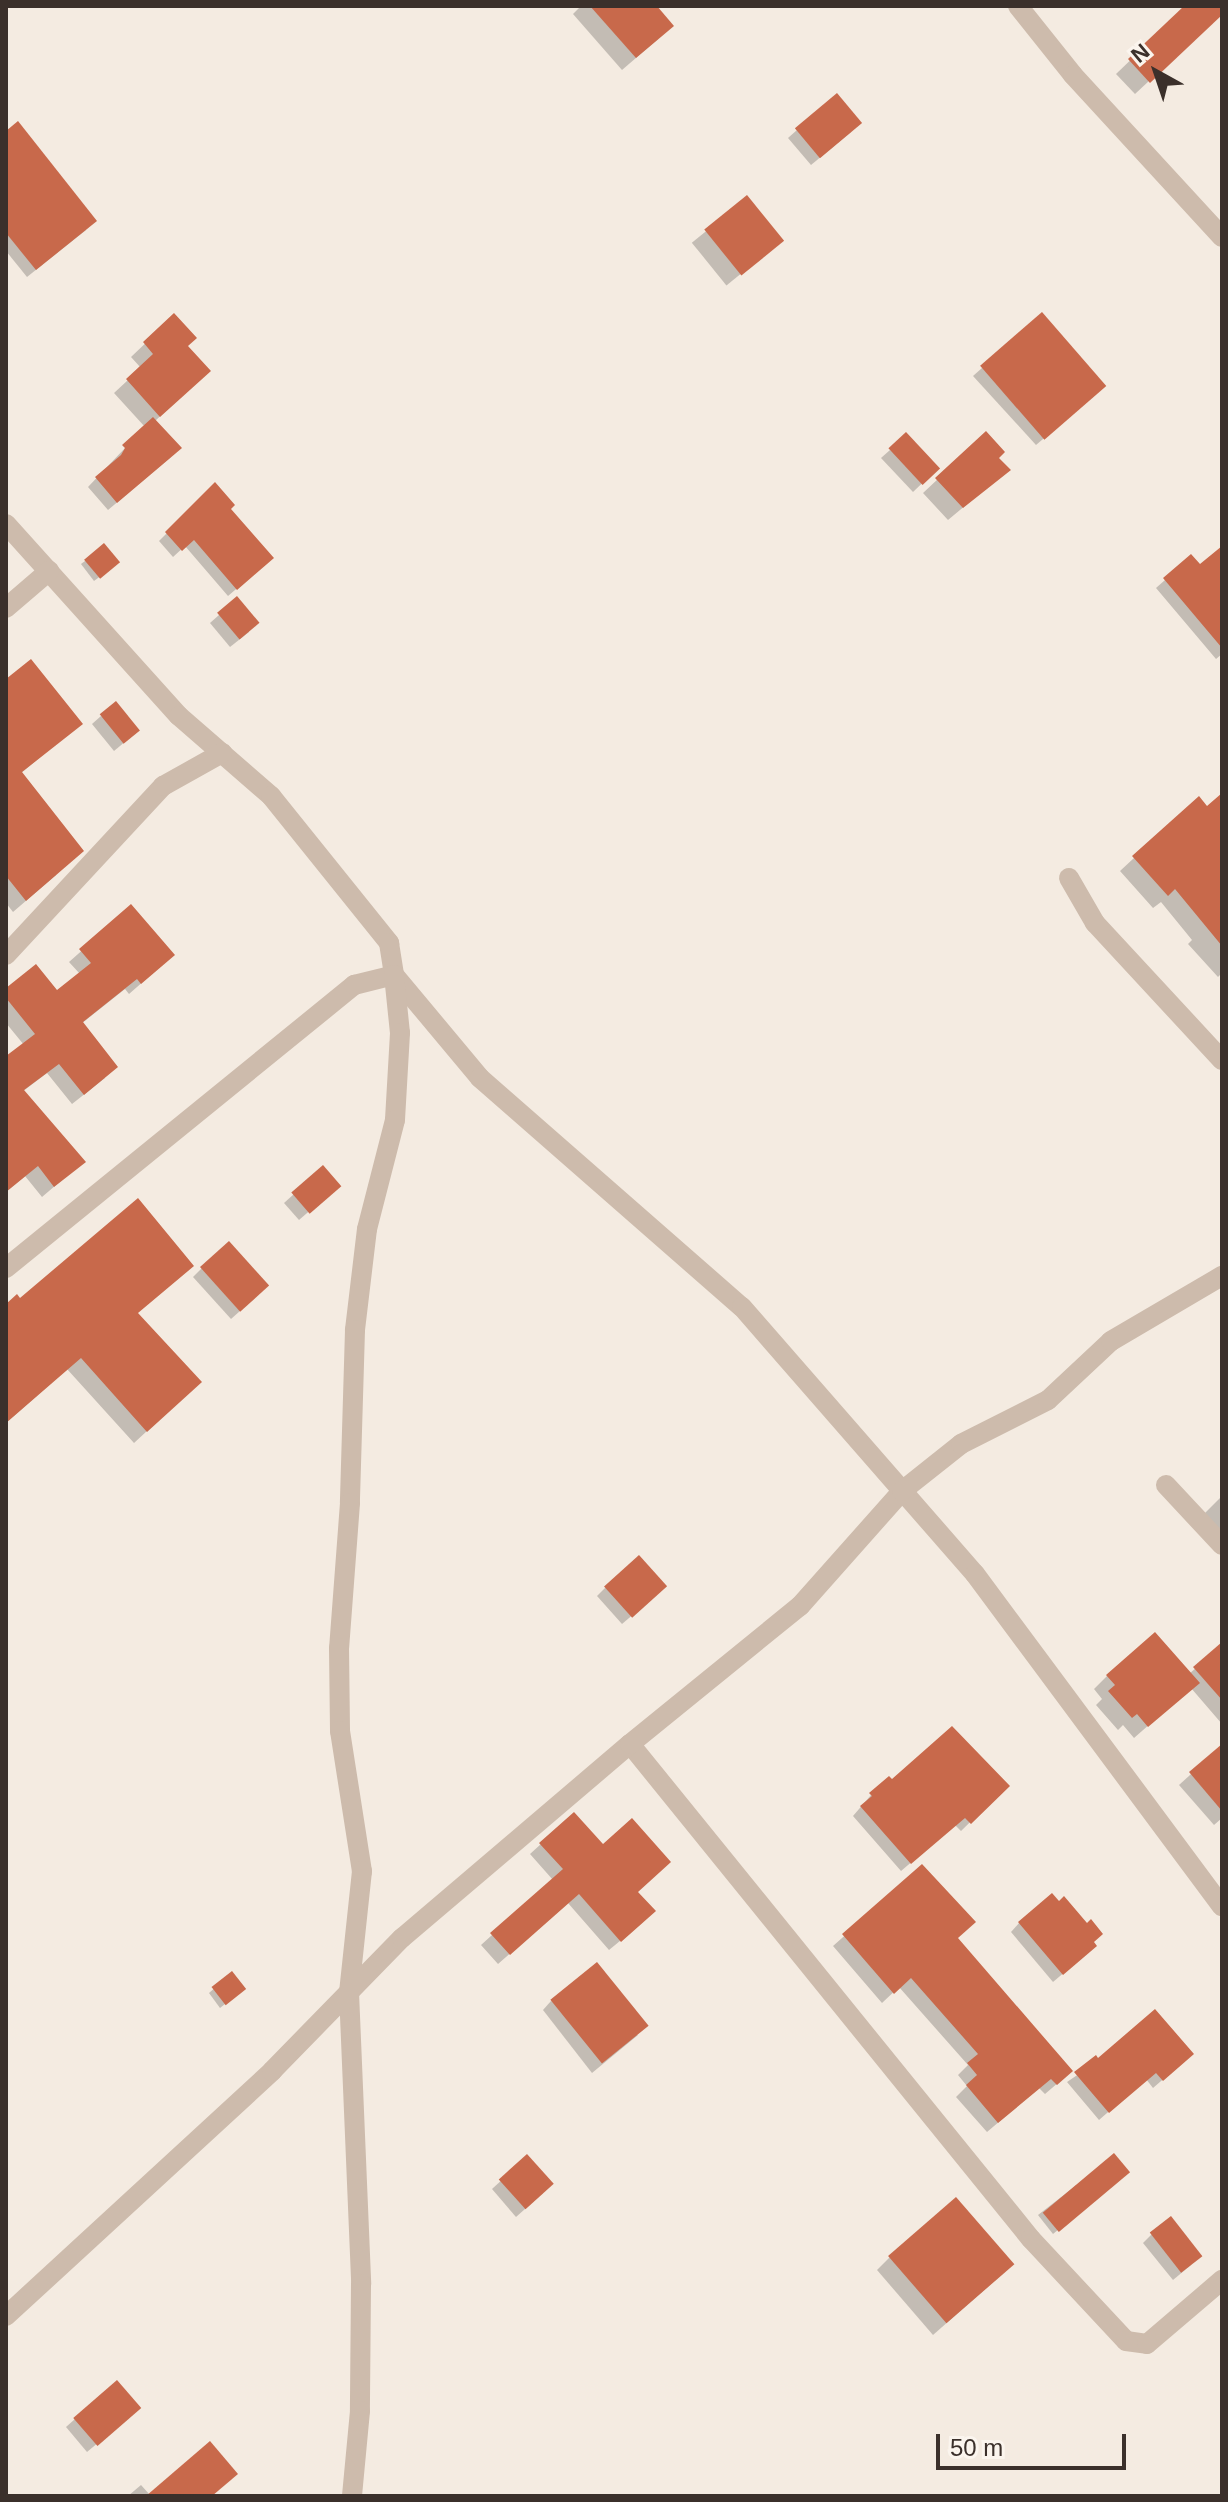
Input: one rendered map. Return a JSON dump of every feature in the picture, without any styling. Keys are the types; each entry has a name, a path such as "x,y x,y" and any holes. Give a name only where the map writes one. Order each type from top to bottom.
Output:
{"street":[{"path":"1018,6 1073,75 1222,237"},
{"path":"6,524 179,716 271,796 389,943 400,1033 395,1120 367,1229 355,1330 350,1503 339,1648 340,1731 362,1871 349,1992 361,2284 360,2411 352,2496"},
{"path":"6,608 49,571"},
{"path":"6,955 163,786 222,753"},
{"path":"1069,878 1095,923 1222,1060"},
{"path":"6,1268 354,985 394,975"},
{"path":"394,975 480,1078 742,1307 975,1574 1222,1906"},
{"path":"6,2316 272,2071 402,1938 630,1744 800,1606 902,1491 961,1444 1048,1400 1111,1341 1222,1276"},
{"path":"1166,1485 1222,1545"},
{"path":"630,1744 1031,2239 1126,2341 1147,2344 1222,2280"}],"building":[{"path":"590,6 657,6 674,26 636,58"},
{"path":"1184,6 1222,6 1222,15 1150,83 1128,59"},
{"path":"837,93 862,123 820,158 795,128"},
{"path":"18,121 97,221 36,270 6,233 6,131"},
{"path":"747,195 784,241 741,275 704,230"},
{"path":"1042,312 1106,386 1044,440 980,366"},
{"path":"174,313 197,338 188,346 211,371 160,417 126,379 153,354 143,342"},
{"path":"153,417 182,448 117,503 95,477 121,455 125,448 122,445"},
{"path":"986,431 1005,452 999,458 1011,470 963,508 935,478"},
{"path":"906,432 940,469 923,485 888,448"},
{"path":"215,482 235,505 231,509 274,558 237,590 194,540 182,551 165,532"},
{"path":"104,543 120,562 100,579 84,560"},
{"path":"1222,546 1222,648 1163,578 1191,554 1200,564"},
{"path":"237,596 259,623 240,640 217,613"},
{"path":"31,659 83,724 22,772 84,851 26,901 6,876 6,679"},
{"path":"116,701 140,731 124,744 100,714"},
{"path":"1222,793 1222,946 1175,889 1168,896 1132,856 1199,796 1207,806"},
{"path":"131,904 175,955 141,984 137,979 83,1022 118,1067 84,1095 59,1064 24,1090 86,1162 54,1187 38,1166 6,1192 6,1056 35,1034 6,998 6,988 36,964 57,990 91,963 79,949"},
{"path":"323,1165 341,1186 310,1214 291,1193"},
{"path":"138,1198 194,1266 138,1313 202,1382 147,1432 81,1358 6,1423 6,1304 17,1294 20,1298"},
{"path":"229,1241 269,1286 240,1312 200,1267"},
{"path":"639,1555 667,1586 632,1618 604,1586"},
{"path":"1155,1632 1200,1683 1148,1727 1137,1714 1132,1718 1108,1691 1115,1685 1106,1675"},
{"path":"1222,1642 1222,1700 1193,1667"},
{"path":"952,1726 1010,1786 971,1824 965,1818 911,1864 860,1806 872,1796 869,1793 889,1776 892,1779"},
{"path":"1222,1744 1222,1811 1189,1772"},
{"path":"574,1812 603,1844 632,1818 671,1862 638,1892 656,1911 621,1942 579,1894 510,1955 490,1933 563,1869 539,1843"},
{"path":"922,1864 976,1922 958,1938 1073,2071 1057,2085 1051,2079 998,2123 966,2085 977,2075 967,2063 978,2054 911,1978 894,1994 842,1934"},
{"path":"1052,1893 1059,1901 1064,1896 1087,1923 1091,1919 1103,1934 1094,1942 1097,1946 1063,1975 1018,1922"},
{"path":"597,1962 649,2026 602,2063 550,2000"},
{"path":"232,1971 246,1989 226,2005 212,1987"},
{"path":"1155,2009 1194,2054 1163,2081 1156,2073 1109,2113 1074,2072 1096,2055 1098,2058"},
{"path":"1114,2153 1130,2172 1059,2232 1043,2213"},
{"path":"527,2154 554,2184 526,2209 499,2179"},
{"path":"956,2197 1014,2264 946,2323 888,2256"},
{"path":"1171,2216 1202,2256 1181,2273 1150,2233"},
{"path":"117,2380 141,2408 98,2446 73,2418"},
{"path":"210,2441 238,2474 212,2496 146,2496"}]}
